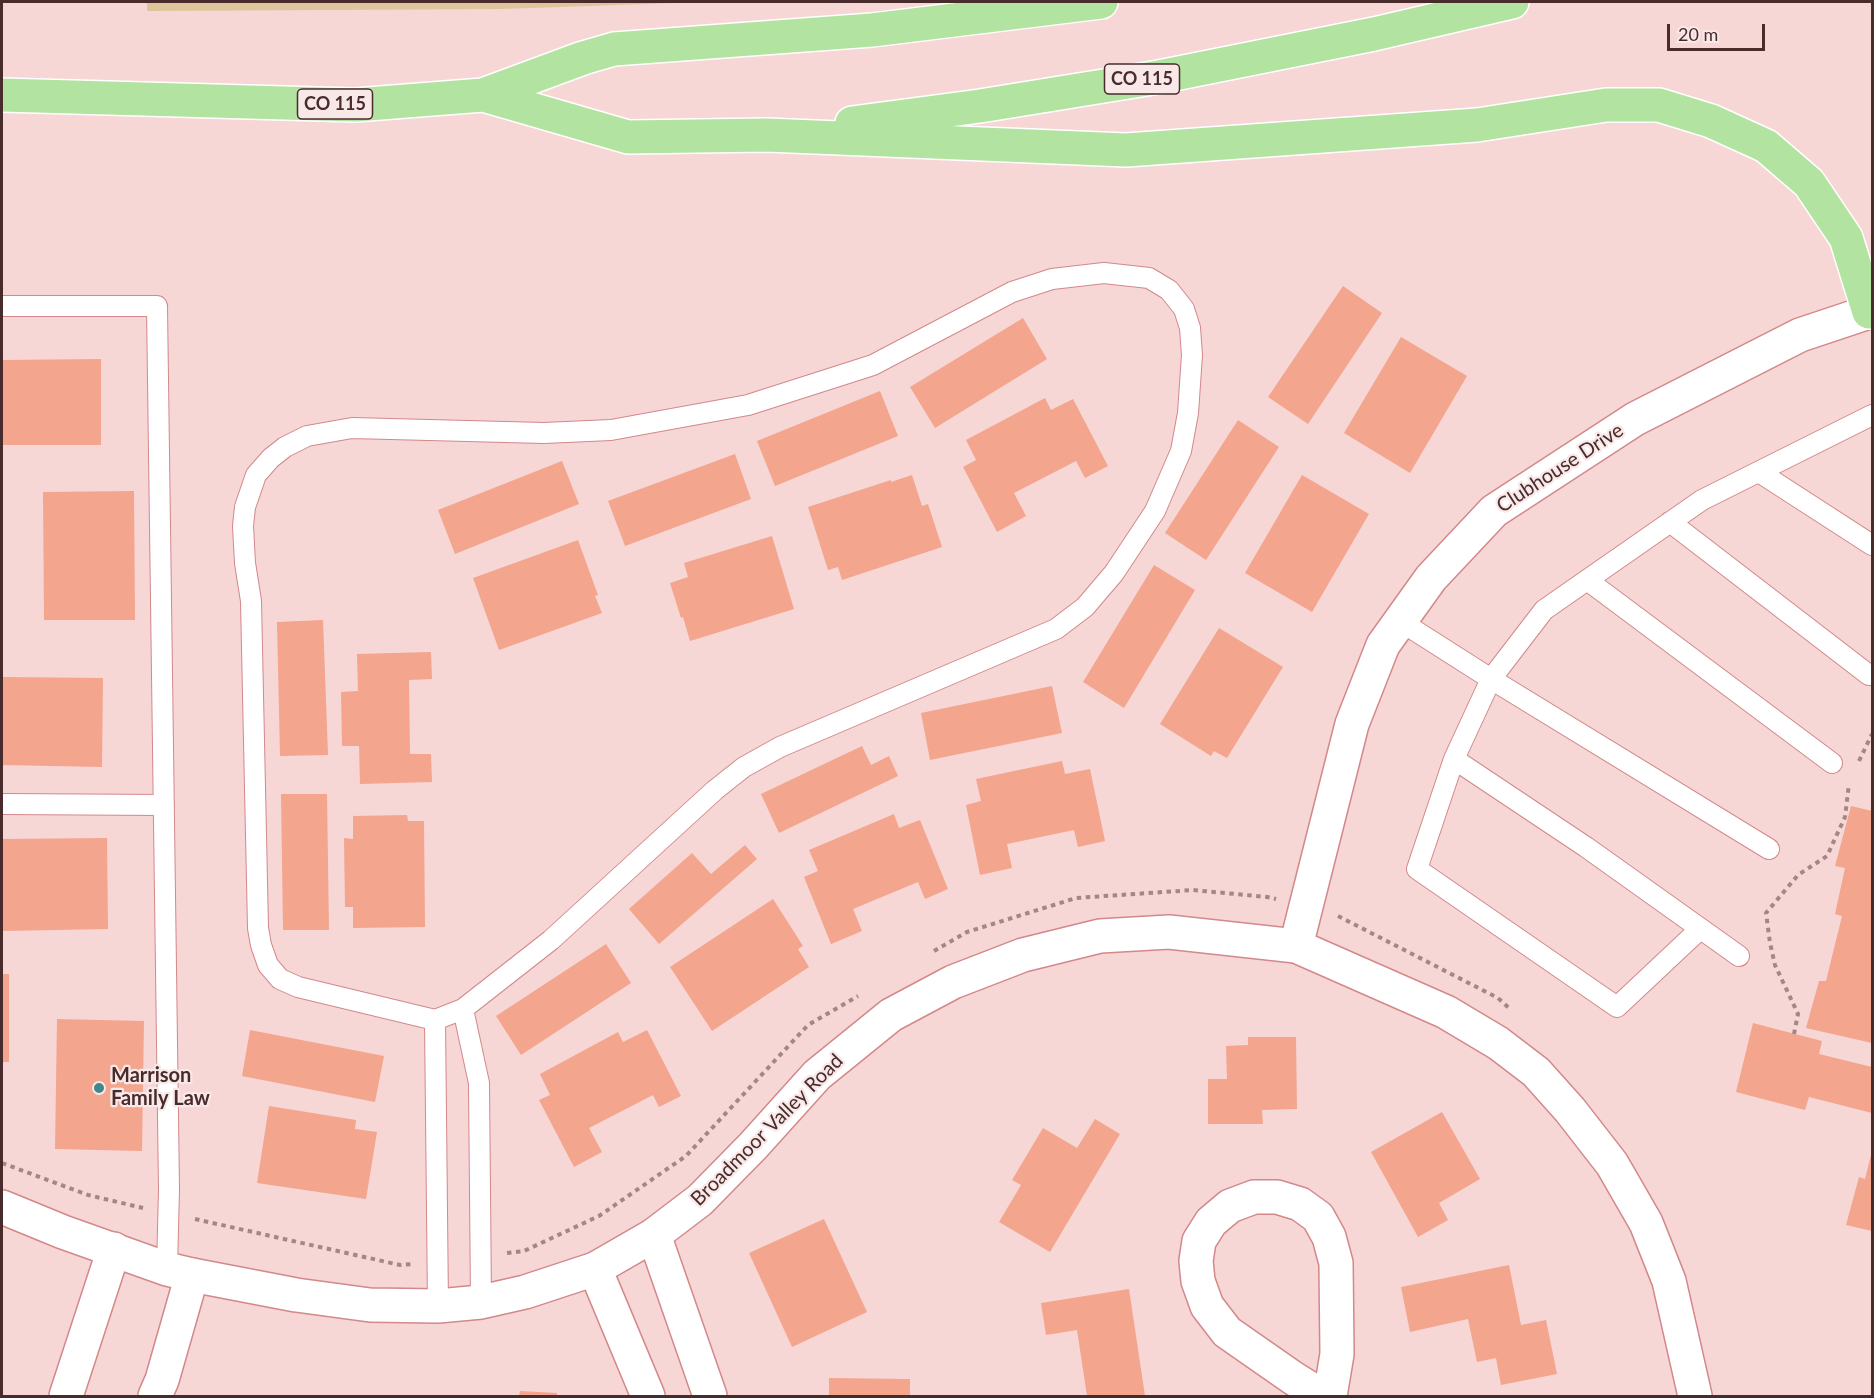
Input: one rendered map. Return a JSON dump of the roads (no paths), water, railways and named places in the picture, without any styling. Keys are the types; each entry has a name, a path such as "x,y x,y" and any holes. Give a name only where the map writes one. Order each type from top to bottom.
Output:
{"highway":[{"name":"CO 115","path":"2,95 355,105 483,95 614,49 872,30 1101,2"},
{"name":"CO 115","path":"483,95 628,137 767,135 980,106 1159,77 1374,34 1512,2"},
{"path":"767,135 1126,150 1477,125 1606,105 1659,105 1711,121 1766,146 1809,183 1846,238 1871,312"}],"street":[{"name":"Clubhouse Drive","path":"1296,946 1352,724 1383,645 1431,578 1494,511 1635,419 1800,335 1871,312"},
{"name":"Broadmoor Valley Road","path":"2,1207 63,1232 180,1272 296,1296 370,1305 438,1306 481,1302 525,1292 595,1269 654,1235 700,1200 817,1076 891,1015 953,982 1023,955 1100,936 1169,932 1296,946 1446,1012 1498,1043 1536,1072 1564,1103 1612,1164 1646,1223 1669,1281 1695,1396"},
{"path":"1322,1396 1227,1332 1207,1306 1198,1281 1196,1261 1199,1241 1211,1222 1230,1206 1254,1197 1277,1197 1300,1204 1318,1218 1329,1237 1336,1263 1337,1354 1330,1396"},
{"path":"654,1235 710,1396"},
{"path":"66,1396 114,1249"},
{"path":"595,1269 648,1396"},
{"path":"155,1396 162,1380 180,1272"}],"lane":[{"path":"1104,273 1149,278 1169,290 1184,309 1190,328 1192,355 1188,413 1181,451 1155,511 1114,573 1084,607 1056,628 780,747 744,767 715,790 551,940 463,1009 435,1020 298,987 280,979 268,965 261,945 258,928 251,601 245,563 243,526 245,507 256,475 271,458 285,447 307,436 352,428 544,434 611,430 748,405 873,365 1012,292 1052,279 1104,273"},
{"path":"2,306 157,306 168,1214 180,1272"},
{"path":"1700,928 1617,1007 1417,869 1454,759 1491,679 1544,610 1702,500 1872,415"},
{"path":"1759,472 1872,545"},
{"path":"1670,522 1869,675"},
{"path":"1587,580 1832,764"},
{"path":"1400,621 1769,849"},
{"path":"1454,759 1586,846 1738,957"},
{"path":"2,804 164,805"},
{"path":"463,1009 479,1083 481,1302"},
{"path":"435,1020 438,1306"}],"place":[{"name":"Marrison Family Law","path":"99,1088"}]}
